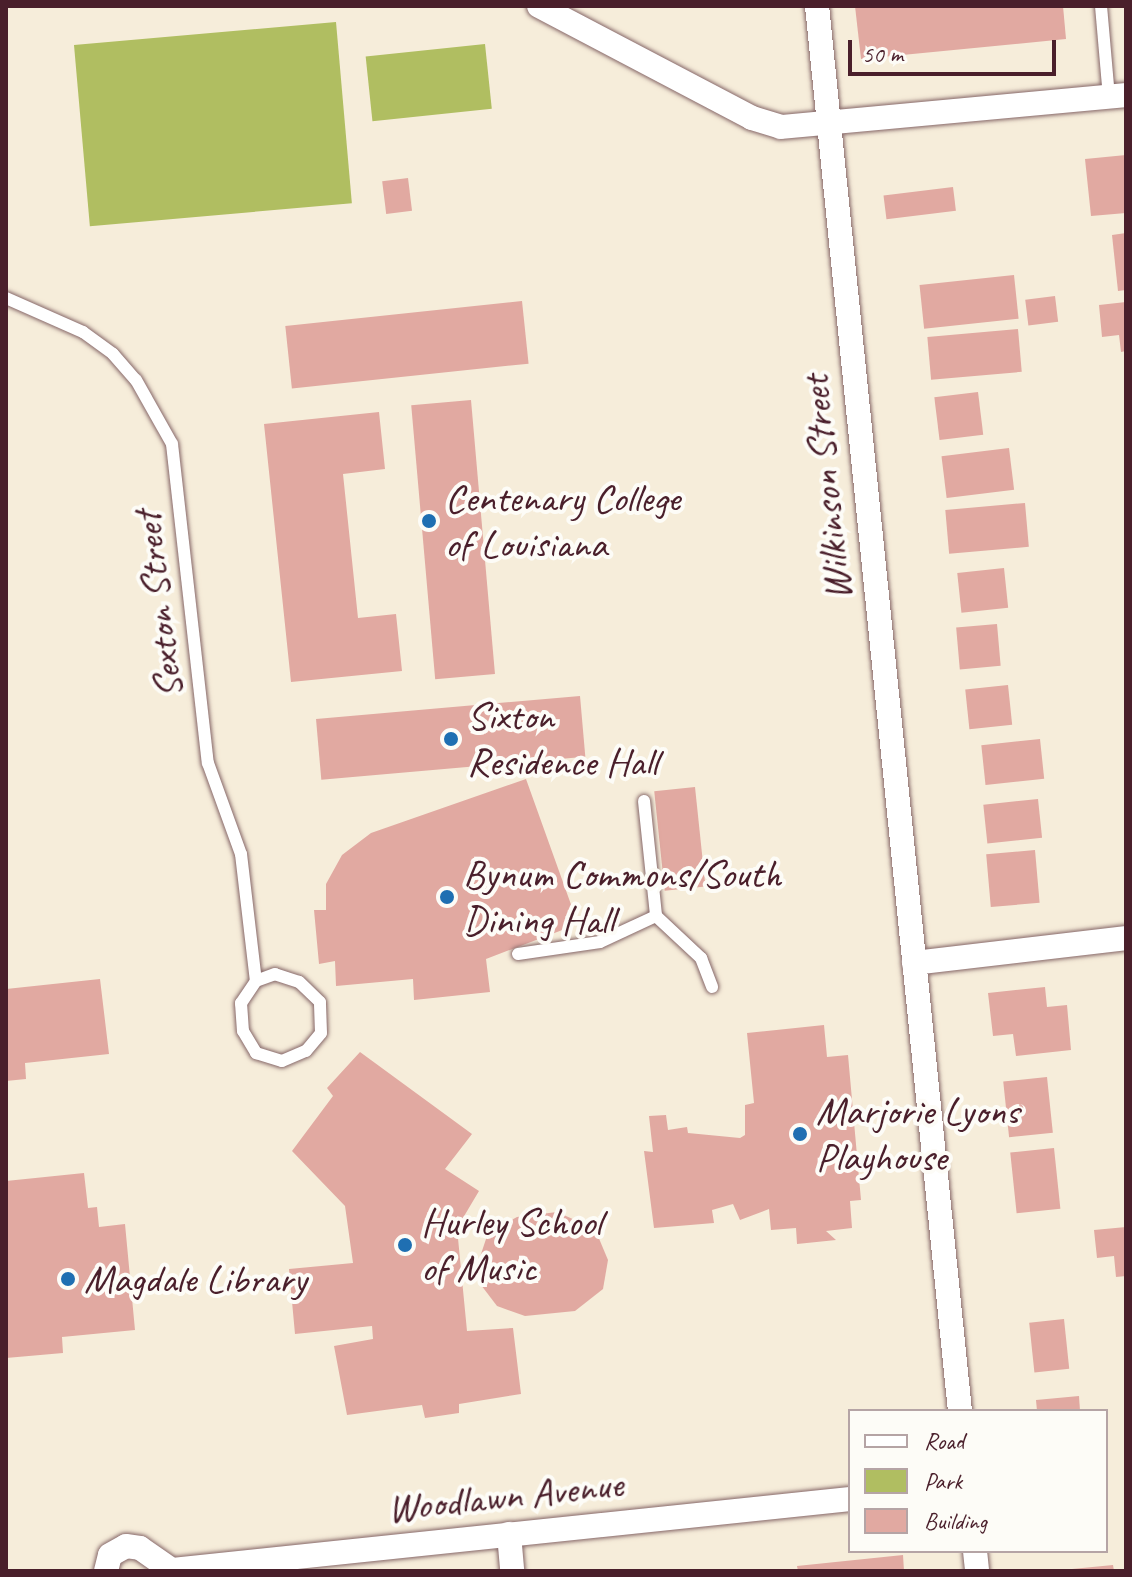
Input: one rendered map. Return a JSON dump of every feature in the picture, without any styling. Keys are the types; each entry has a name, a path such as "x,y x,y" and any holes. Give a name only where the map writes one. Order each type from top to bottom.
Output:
{"street":[{"path":"539,6 752,118 781,127 829,126 1117,96"},
{"name":"Wilkinson Street","path":"817,6 960,1409"},
{"path":"914,963 1126,938"},
{"name":"Woodlawn Avenue","path":"106,1571 110,1555 126,1546 140,1548 165,1569 848,1499"},
{"path":"509,1534 512,1571"}],"lane":[{"path":"1101,6 1117,96"},
{"name":"Sexton Street","path":"6,298 83,332 113,354 136,380 172,444 208,763 241,854 256,981 241,1003 243,1031 256,1053 282,1061 306,1051 321,1033 320,1002 299,982 275,974 256,981"},
{"path":"644,801 656,916 701,958 712,987"},
{"path":"518,954 600,942 656,916"}],"green space":[{"path":"336,22 352,203 90,226 74,45"},
{"path":"485,44 492,109 372,121 366,57"}],"building":[{"path":"855,6 1063,6 1066,39 861,59"},
{"path":"1126,155 1126,213 1091,216 1085,159"},
{"path":"408,178 412,211 386,214 382,181"},
{"path":"953,187 956,211 886,219 884,196"},
{"path":"1126,233 1126,290 1118,291 1112,235"},
{"path":"1014,275 1019,319 924,329 920,285"},
{"path":"1055,296 1058,322 1028,325 1025,300"},
{"path":"522,301 529,364 292,389 285,326"},
{"path":"1126,302 1126,351 1121,352 1119,335 1102,337 1099,305"},
{"path":"1018,329 1022,372 931,380 927,337"},
{"path":"978,392 983,435 940,440 934,397"},
{"path":"471,400 495,674 435,679 411,405"},
{"path":"379,412 385,469 343,474 358,618 396,614 402,671 291,682 264,424"},
{"path":"1009,448 1014,490 947,498 942,456"},
{"path":"1025,503 1029,547 949,554 945,510"},
{"path":"1004,568 1008,608 961,613 957,573"},
{"path":"997,624 1001,666 960,669 956,628"},
{"path":"1008,685 1012,725 969,729 965,689"},
{"name":"Sixton Residence Hall","path":"580,696 585,757 321,780 316,719"},
{"path":"1040,739 1044,779 986,785 981,745"},
{"name":"Bynum Commons/South Dining Hall","path":"526,779 578,924 486,959 490,992 414,1000 413,979 336,986 335,961 319,964 314,910 326,910 326,884 342,855 371,833"},
{"path":"695,787 705,886 665,891 654,791"},
{"path":"1038,799 1042,838 987,844 983,805"},
{"path":"1035,850 1040,903 991,907 986,854"},
{"path":"100,979 109,1054 25,1063 26,1079 6,1081 6,989"},
{"path":"1045,987 1047,1007 1067,1005 1071,1050 1016,1056 1013,1034 993,1036 988,993"},
{"name":"Marjorie Lyons Playhouse","path":"824,1025 827,1057 848,1055 861,1200 850,1201 852,1228 826,1231 836,1240 797,1244 796,1228 771,1230 769,1209 740,1220 733,1204 712,1210 714,1223 654,1228 644,1151 653,1152 649,1116 666,1115 668,1130 687,1127 688,1133 740,1138 745,1135 745,1105 754,1103 747,1033"},
{"name":"Hurley School of Music","path":"360,1052 472,1134 445,1169 479,1191 457,1228 467,1331 513,1328 521,1394 459,1404 459,1413 425,1418 422,1405 347,1415 334,1346 373,1339 372,1326 295,1334 289,1269 353,1263 345,1206 292,1151 333,1096 327,1088"},
{"path":"1047,1077 1053,1133 1009,1137 1003,1082"},
{"path":"1054,1148 1060,1209 1017,1213 1010,1153"},
{"name":"Magdale Library","path":"84,1173 88,1208 97,1207 99,1227 125,1224 135,1330 62,1337 63,1353 6,1358 6,1181"},
{"path":"557,1212 595,1229 608,1260 603,1289 575,1311 525,1316 497,1306 481,1285 479,1260 488,1233 517,1217"},
{"path":"1126,1227 1126,1276 1116,1277 1114,1256 1097,1258 1094,1230"},
{"path":"1064,1319 1069,1369 1034,1372 1029,1323"},
{"path":"1079,1396 1080,1409 1037,1409 1036,1400"},
{"path":"903,1555 904,1571 798,1571 797,1566"},
{"path":"1113,1565 1114,1571 1072,1571 1072,1569"}],"place":[{"name":"Centenary College of Louisiana","path":"429,521"},
{"name":"Sixton Residence Hall","path":"451,739"},
{"name":"Bynum Commons/South Dining Hall","path":"447,897"},
{"name":"Marjorie Lyons Playhouse","path":"800,1134"},
{"name":"Hurley School of Music","path":"405,1245"},
{"name":"Magdale Library","path":"68,1279"}]}
